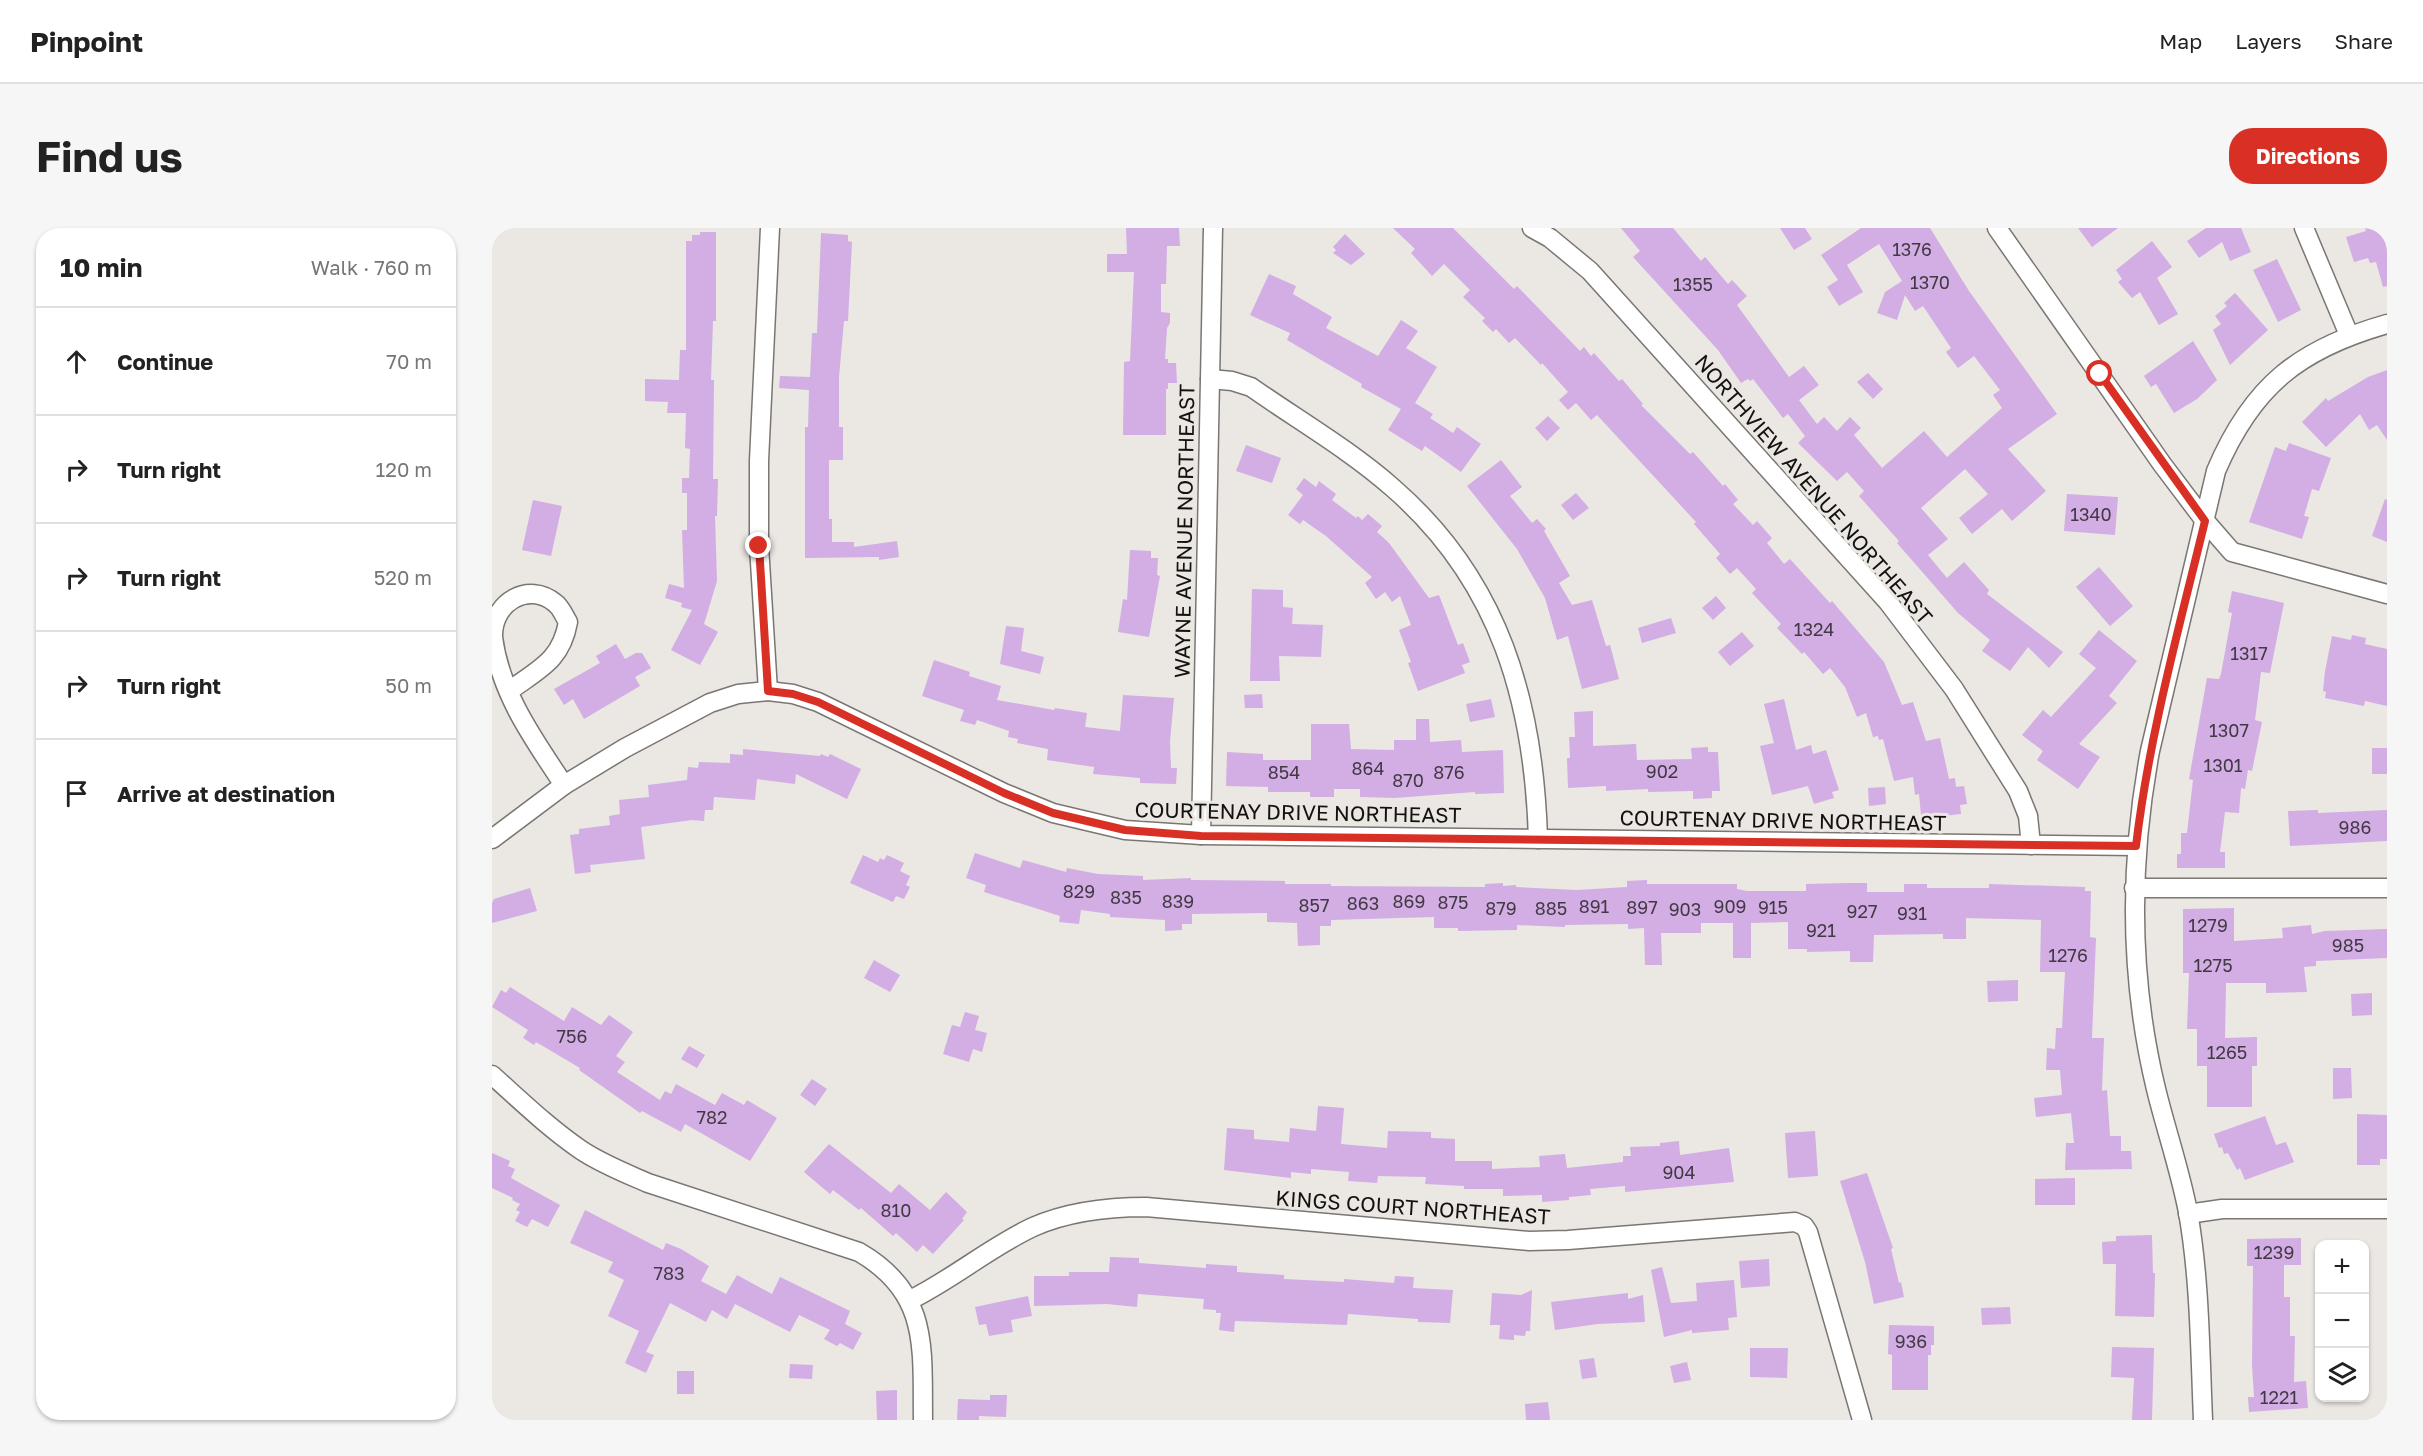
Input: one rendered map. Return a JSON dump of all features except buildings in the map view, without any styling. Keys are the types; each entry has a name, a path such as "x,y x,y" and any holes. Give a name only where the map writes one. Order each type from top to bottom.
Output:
{"street":[{"path":"768,691 759,546 759,461 770,228"},
{"name":"WAYNE AVENUE NORTHEAST","path":"1201,836 1213,228"},
{"name":"NORTHVIEW AVENUE NORTHEAST","path":"1532,228 1550,238 1590,271 1888,602 1954,689 2018,791 2028,816 2031,845"},
{"path":"1997,228 2156,455 2205,521 2232,552 2387,594"},
{"path":"2304,228 2349,335"},
{"path":"2204,1420 2195,1276 2188,1214 2177,1163 2156,1089 2144,1027 2136,959 2134,888 2142,798 2150,752 2216,471 2226,446 2258,398 2298,362 2320,348 2349,335 2387,324"},
{"path":"1210,379 1232,381 1251,387 1365,466 1418,511 1457,558 1492,617 1517,681 1529,735 1537,805 1538,839"},
{"path":"509,691 555,656 565,640 568,622 556,603 539,594 523,595 506,600 495,615 492,634 497,656 509,691 522,722 564,785"},
{"name":"COURTENAY DRIVE NORTHEAST","path":"492,839 564,785 625,748 710,704 738,694 768,691 793,694 818,702 1004,793 1053,813 1125,830 1201,836 2136,846"},
{"path":"2134,888 2387,888"},
{"path":"492,1075 549,1126 582,1150 614,1169 648,1183 859,1252 888,1272 910,1300 918,1319 922,1343 923,1420"},
{"name":"KINGS COURT NORTHEAST","path":"910,1300 1034,1227 1071,1214 1110,1207 1157,1208 1529,1241 1795,1222 1804,1226 1808,1232 1862,1420"},
{"path":"2188,1214 2222,1209 2387,1209"}],"route":[{"path":"759,546 768,691 793,694 818,702 1004,793 1053,813 1089,823 1125,830 1201,836 2136,846 2150,752 2205,521 2162,464 2100,374"}]}
